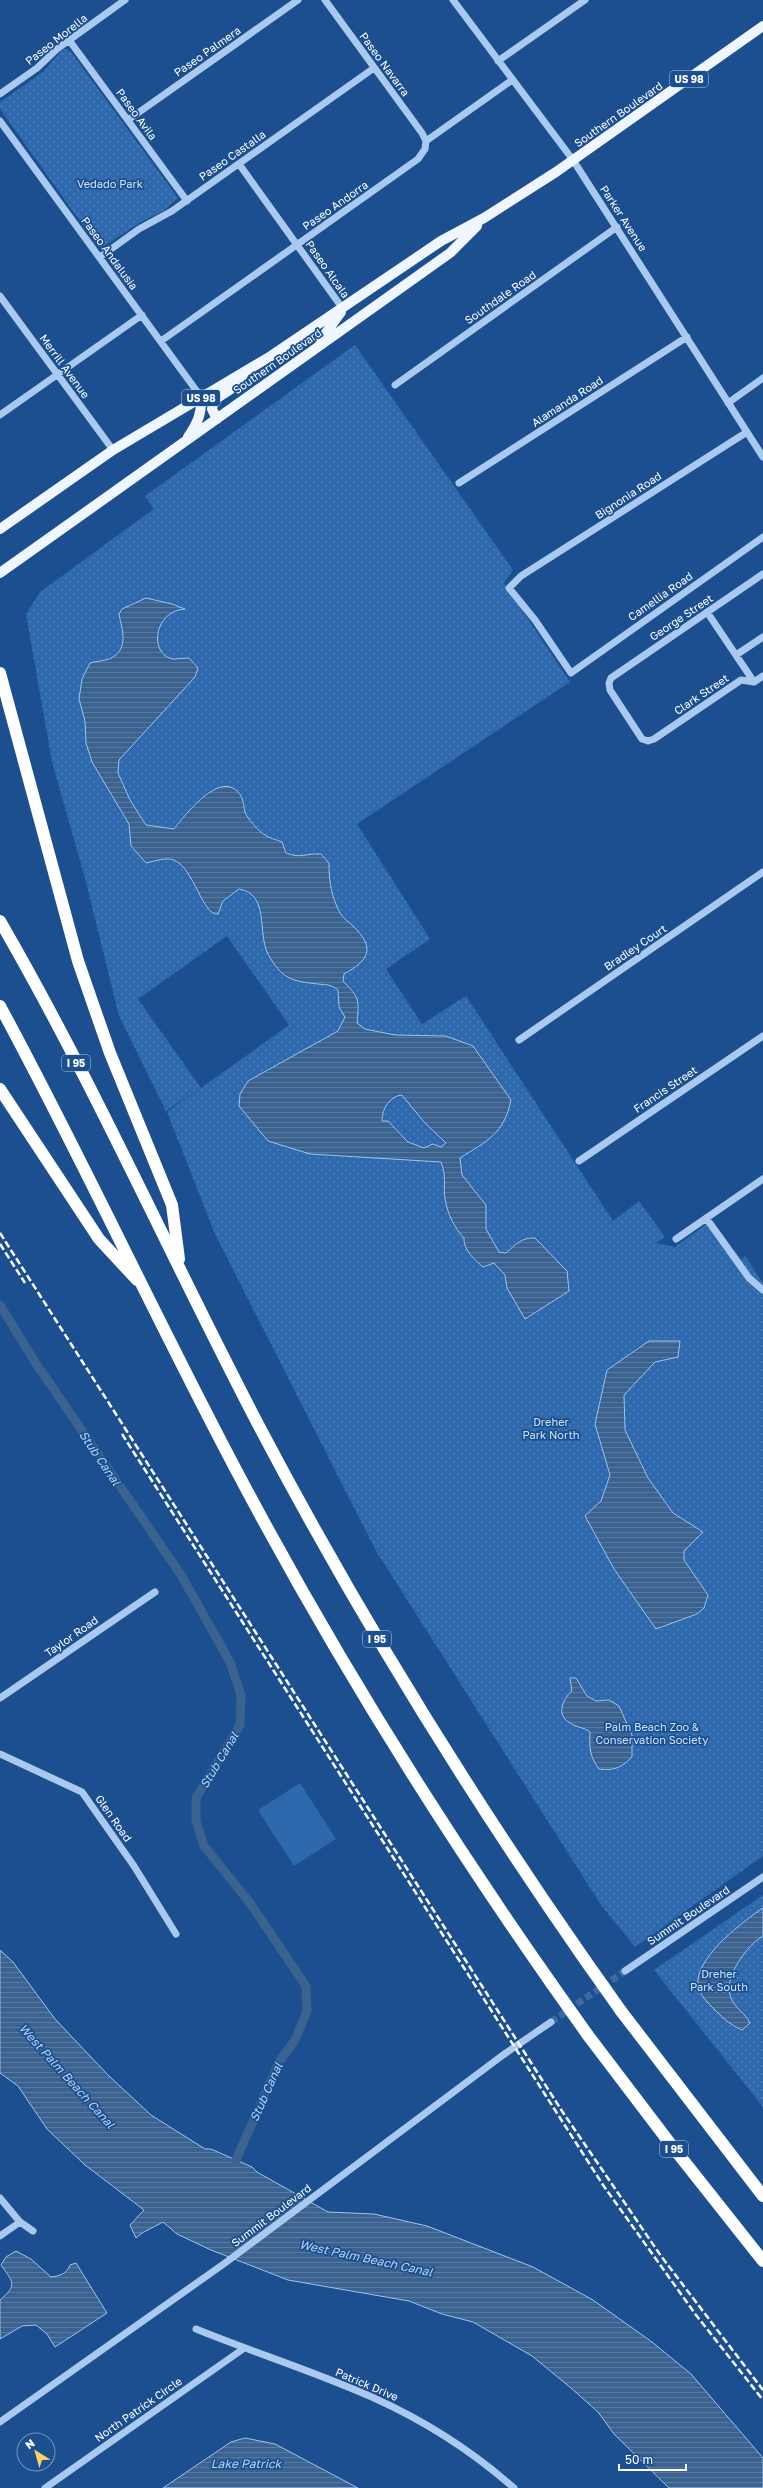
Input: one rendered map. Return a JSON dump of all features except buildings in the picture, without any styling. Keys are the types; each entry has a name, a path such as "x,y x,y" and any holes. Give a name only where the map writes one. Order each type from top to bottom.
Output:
{"highway":[{"path":"0,673 80,968 110,1054 172,1205 180,1269"},
{"name":"I 95","path":"0,921 60,1032 261,1430 373,1633 465,1783 585,1960 621,2011 763,2196"},
{"name":"I 95","path":"0,1006 145,1288 240,1478 339,1655 443,1823 551,1983 587,2034 676,2152 763,2261"},
{"path":"0,1088 98,1239 145,1288"}],"main road":[{"name":"Southern Boulevard","path":"0,529 113,450 244,372 343,309 441,241 484,218 573,160 763,26"},
{"name":"Southern Boulevard","path":"0,573 450,253 484,218"},
{"path":"312,351 343,309"},
{"path":"216,419 212,409 214,400 237,385 244,372"},
{"path":"182,445 196,426 201,411 201,398"}],"street":[{"name":"Paseo Morella","path":"0,94 37,68 116,3 126,0"},
{"name":"Paseo Palmera","path":"128,120 298,0"},
{"name":"Paseo Navarra","path":"325,0 422,133 426,141"},
{"name":"Parker Avenue","path":"453,0 573,160 763,457"},
{"path":"498,61 585,0"},
{"name":"Paseo Avila","path":"70,40 187,200"},
{"name":"Paseo Castalla","path":"100,257 139,229 187,200 374,68"},
{"path":"426,141 512,80"},
{"name":"Paseo Andalusia","path":"0,121 142,314 201,398"},
{"name":"Paseo Andorra","path":"161,341 418,159 425,149 426,141"},
{"name":"Paseo Alcala","path":"239,164 298,244 343,309"},
{"name":"Southdale Road","path":"395,385 617,227"},
{"name":"Merrill Avenue","path":"0,296 113,450"},
{"path":"0,415 142,314"},
{"name":"Alamanda Road","path":"459,483 687,337"},
{"path":"728,402 763,378"},
{"name":"Bignonia Road","path":"571,673 535,620 509,588 521,576 747,432"},
{"name":"Camellia Road","path":"571,673 763,537"},
{"name":"George Street","path":"654,739 648,741 642,739 610,690 609,684 611,678 763,574"},
{"path":"707,612 754,682"},
{"path":"736,655 763,637"},
{"name":"Clark Street","path":"654,739 741,680 754,682 763,676"},
{"name":"Bradley Court","path":"519,1040 763,872"},
{"name":"Francis Street","path":"579,1161 763,1036"},
{"path":"676,1239 763,1179"},
{"path":"706,1218 750,1278 763,1290"},
{"name":"Taylor Road","path":"0,1698 155,1592"},
{"name":"Glen Road","path":"0,1754 82,1792 134,1866 176,1934"},
{"name":"Summit Boulevard","path":"625,1972 763,1878"},
{"name":"Summit Boulevard","path":"0,2422 225,2263 503,2055 551,2022"},
{"path":"0,2198 20,2222 33,2231"},
{"path":"0,2236 20,2222"},
{"name":"Patrick Drive","path":"196,2329 344,2385 408,2415 472,2454 514,2488"},
{"name":"North Patrick Circle","path":"45,2488 243,2348"}],"green space":[{"name":"Vedado Park","path":"66,49 71,52 178,198 163,211 141,222 101,248 97,245 0,109 0,102 43,72 62,50"},
{"name":"Dreher Park North","path":"355,345 513,570 504,583 570,682 357,824 430,939 386,969 422,1024 466,996 613,1221 639,1201 665,1237 656,1243 675,1247 712,1220 741,1259 745,1256 763,1283 763,1856 635,1947 601,1905 376,1551 215,1234 167,1112 200,1088 166,1111 119,1016 85,878 52,762 26,614 40,592 154,509 145,496","holes":["227,936 289,1025 201,1088 138,999"]},
{"path":"300,1783 336,1839 294,1866 258,1810"},
{"name":"Dreher Park South","path":"763,1895 763,2107 654,1970"}],"water":[{"path":"146,598 172,604 185,609 174,612 166,617 158,633 158,642 160,650 165,656 173,659 189,658 198,668 195,677 119,760 118,773 130,800 146,825 174,829 203,797 222,787 230,787 240,794 248,818 267,836 282,842 286,853 296,856 321,854 329,863 329,876 334,901 340,913 360,934 367,947 364,958 353,969 344,974 343,981 353,992 357,1000 357,1023 365,1029 395,1035 446,1036 473,1046 511,1100 508,1112 499,1129 478,1147 460,1158 462,1175 486,1205 486,1229 499,1252 506,1253 522,1240 535,1238 567,1271 569,1291 525,1319 507,1288 505,1275 494,1263 483,1267 467,1251 464,1238 454,1225 448,1210 444,1194 444,1172 441,1162 310,1154 268,1141 239,1106 240,1094 248,1081 338,1031 345,1017 339,1007 338,990 328,985 294,980 283,974 278,969 268,954 265,945 259,906 255,898 249,892 239,889 223,901 218,914 213,913 208,908 193,881 181,865 174,860 168,859 146,863 131,846 129,824 92,762 86,743 85,721 79,699 82,679 90,663 109,659 116,655 120,650 123,633 119,614 122,609","holes":["402,1095 424,1122 446,1143 441,1147 433,1144 424,1148 408,1142 388,1121 382,1121 382,1116 385,1107 390,1100"]},
{"path":"649,1341 680,1341 678,1357 655,1362 624,1395 625,1430 648,1478 673,1513 703,1532 684,1551 684,1560 708,1595 704,1608 697,1614 656,1629 614,1569 585,1516 601,1501 610,1475 595,1424 607,1370"},
{"path":"570,1678 576,1678 587,1696 596,1701 609,1700 619,1706 632,1735 632,1757 618,1768 599,1769 591,1752 590,1732 573,1725 563,1716 563,1703 572,1691"},
{"path":"763,1908 763,1936 757,1940 743,1955 733,1972 730,1982 729,1990 731,1998 750,2023 742,2030 726,2020 707,2002 700,1992 698,1979 701,1969 707,1959 724,1939"},
{"name":"West Palm Beach Canal","path":"0,1950 13,1962 55,2019 108,2075 151,2115 205,2149 211,2149 252,2167 257,2172 328,2212 374,2214 427,2226 533,2267 593,2300 652,2342 691,2374 763,2458 763,2488 669,2488 614,2434 598,2412 571,2388 532,2356 473,2322 442,2314 409,2301 288,2280 211,2250 177,2234 163,2222 142,2233 136,2238 130,2225 144,2210 85,2165 47,2129 18,2086 0,2073"},
{"path":"16,2251 31,2259 51,2277 62,2274 67,2271 70,2265 76,2263 107,2313 55,2347 47,2334 36,2325 22,2326 0,2339 0,2300 9,2291 12,2283 1,2265 6,2257"},
{"name":"Lake Patrick","path":"245,2438 275,2444 358,2488 163,2488 231,2442"}],"waterway":[{"name":"Stub Canal","path":"0,1305 35,1362 181,1575 230,1662 241,1695 240,1725 196,1798 196,1821 204,1846 250,1903 306,1986 307,2011 295,2040 279,2062 236,2160"}],"tunnel":[{"path":"551,2022 625,1971"}],"railway":[{"path":"0,1233 562,2111 661,2256 763,2390"},
{"path":"0,1244 25,1283"},
{"path":"122,1434 603,2185 696,2315 763,2400"}],"park label":[{"name":"Palm Beach Zoo & Conservation Society","path":"652,1732"}]}
